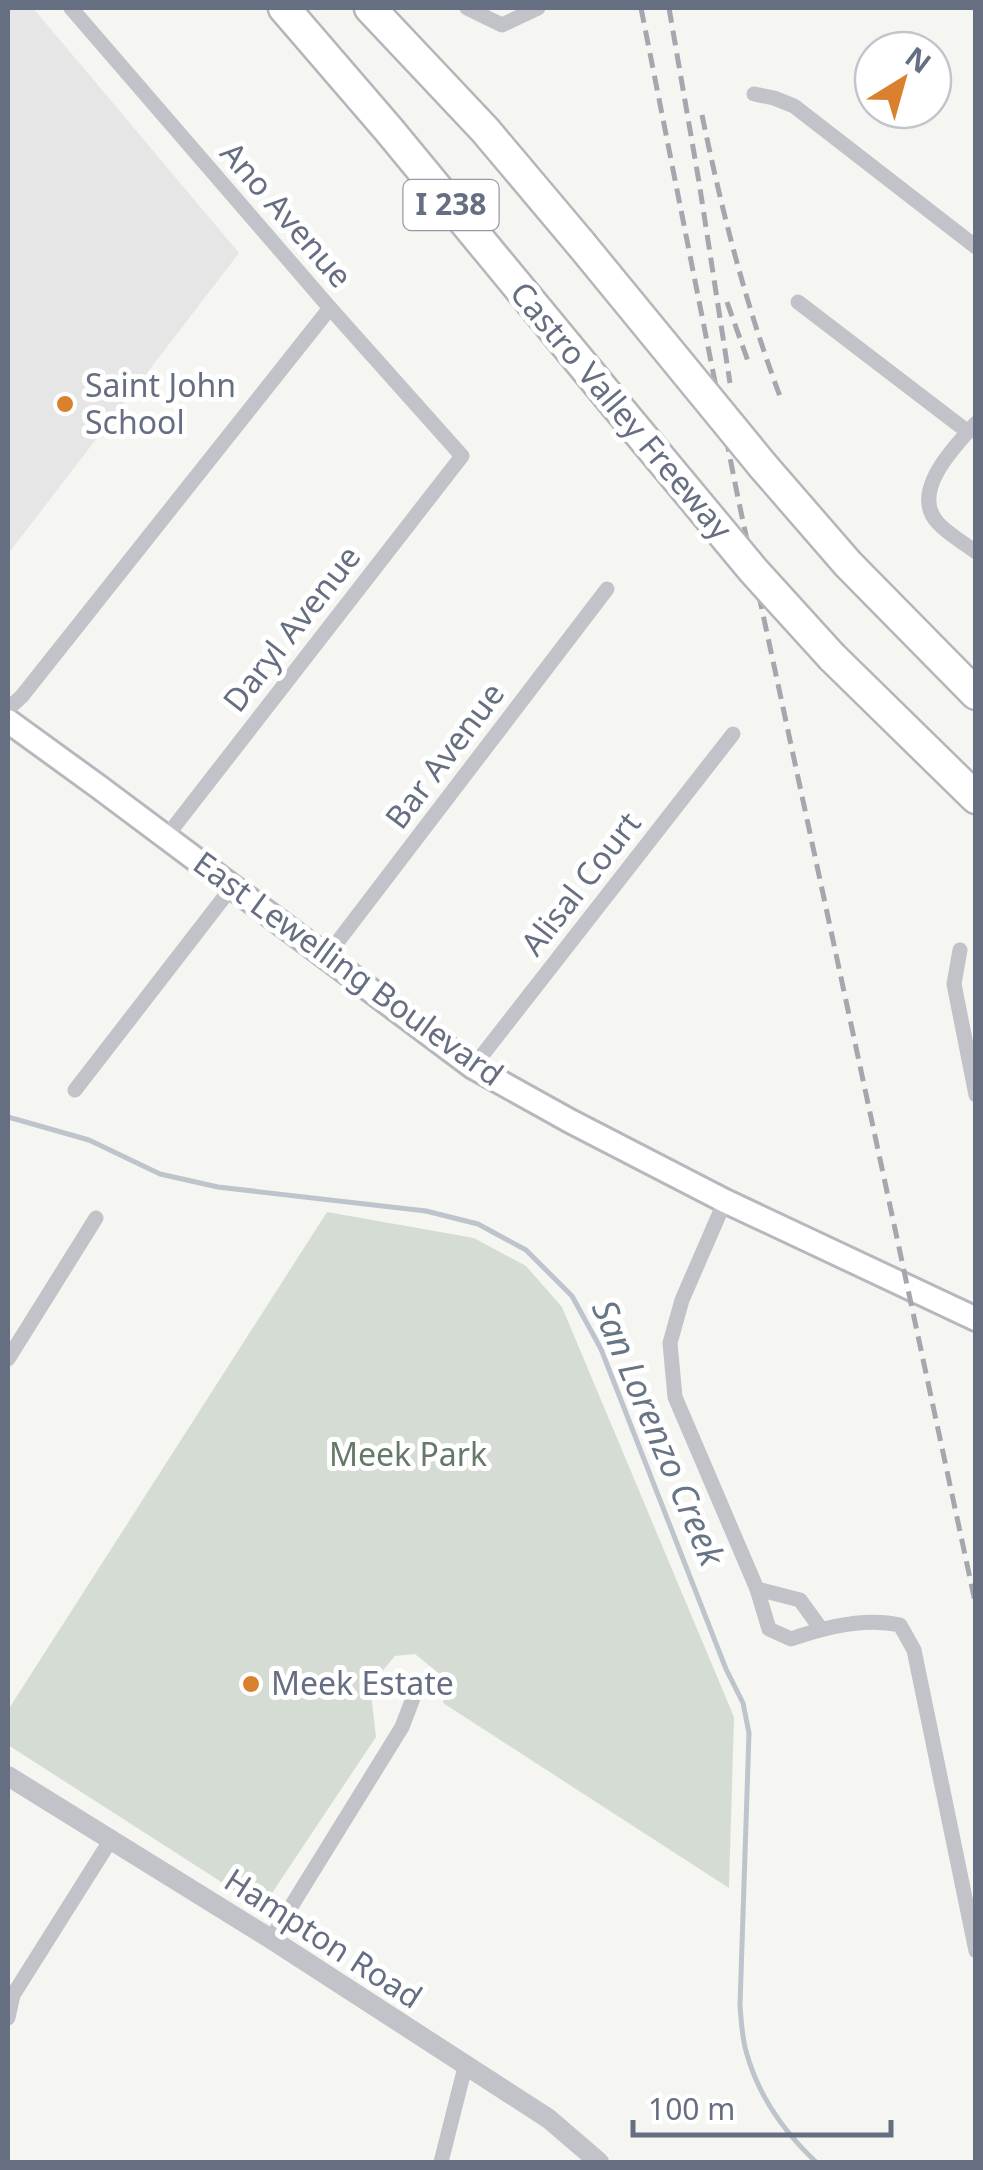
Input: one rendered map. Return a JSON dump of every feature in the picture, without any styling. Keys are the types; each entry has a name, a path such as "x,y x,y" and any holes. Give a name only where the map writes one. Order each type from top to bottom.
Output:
{"highway":[{"name":"Castro Valley Freeway","path":"284,8 753,570 832,657 976,798"},
{"name":"I 238","path":"370,8 485,130 848,564 976,694"}],"main road":[{"name":"East Lewelling Boulevard","path":"8,721 473,1068 724,1201 976,1319"}],"street":[{"name":"Ano Avenue","path":"72,8 462,456"},
{"path":"467,8 502,26 538,8"},
{"path":"754,94 794,106 976,247"},
{"path":"798,302 972,427 938,470 930,484 929,498 938,523 976,552"},
{"path":"8,709 330,308"},
{"name":"Daryl Avenue","path":"166,837 462,456"},
{"name":"Bar Avenue","path":"326,957 607,589"},
{"name":"Alisal Court","path":"473,1068 733,734"},
{"path":"75,1090 232,887"},
{"path":"960,950 954,984 975,1092"},
{"path":"724,1201 682,1300 670,1343 674,1398 757,1589 769,1629 791,1639 821,1629 882,1621 900,1625 914,1650 976,1951"},
{"path":"8,1359 96,1218"},
{"path":"757,1589 800,1600 821,1629"},
{"path":"271,1940 402,1727 415,1693"},
{"name":"Hampton Road","path":"8,1776 549,2120 599,2162"},
{"path":"8,2018 14,1995 110,1842"},
{"path":"441,2162 465,2066"}],"shaded area":[{"name":"Saint John School","path":"8,8 33,8 239,253 8,554"}],"green space":[{"name":"Meek Park","path":"327,1212 474,1238 526,1266 562,1307 734,1717 729,1888 443,1703 447,1680 415,1654 395,1656 379,1675 371,1694 376,1737 262,1908 8,1745 8,1710"}],"waterway":[{"name":"San Lorenzo Creek","path":"8,1117 89,1140 160,1174 218,1187 426,1211 478,1224 526,1250 572,1296 601,1349 726,1669 743,1703 749,1733 740,2005 744,2040 765,2098 793,2138 816,2162"}],"railway":[{"path":"641,8 738,498 976,1606"},
{"path":"669,8 730,383"},
{"path":"702,115 736,258 781,399"},
{"path":"727,302 749,364"}],"place":[{"name":"Saint John School","path":"65,404"},
{"name":"Meek Estate","path":"251,1684"}]}
